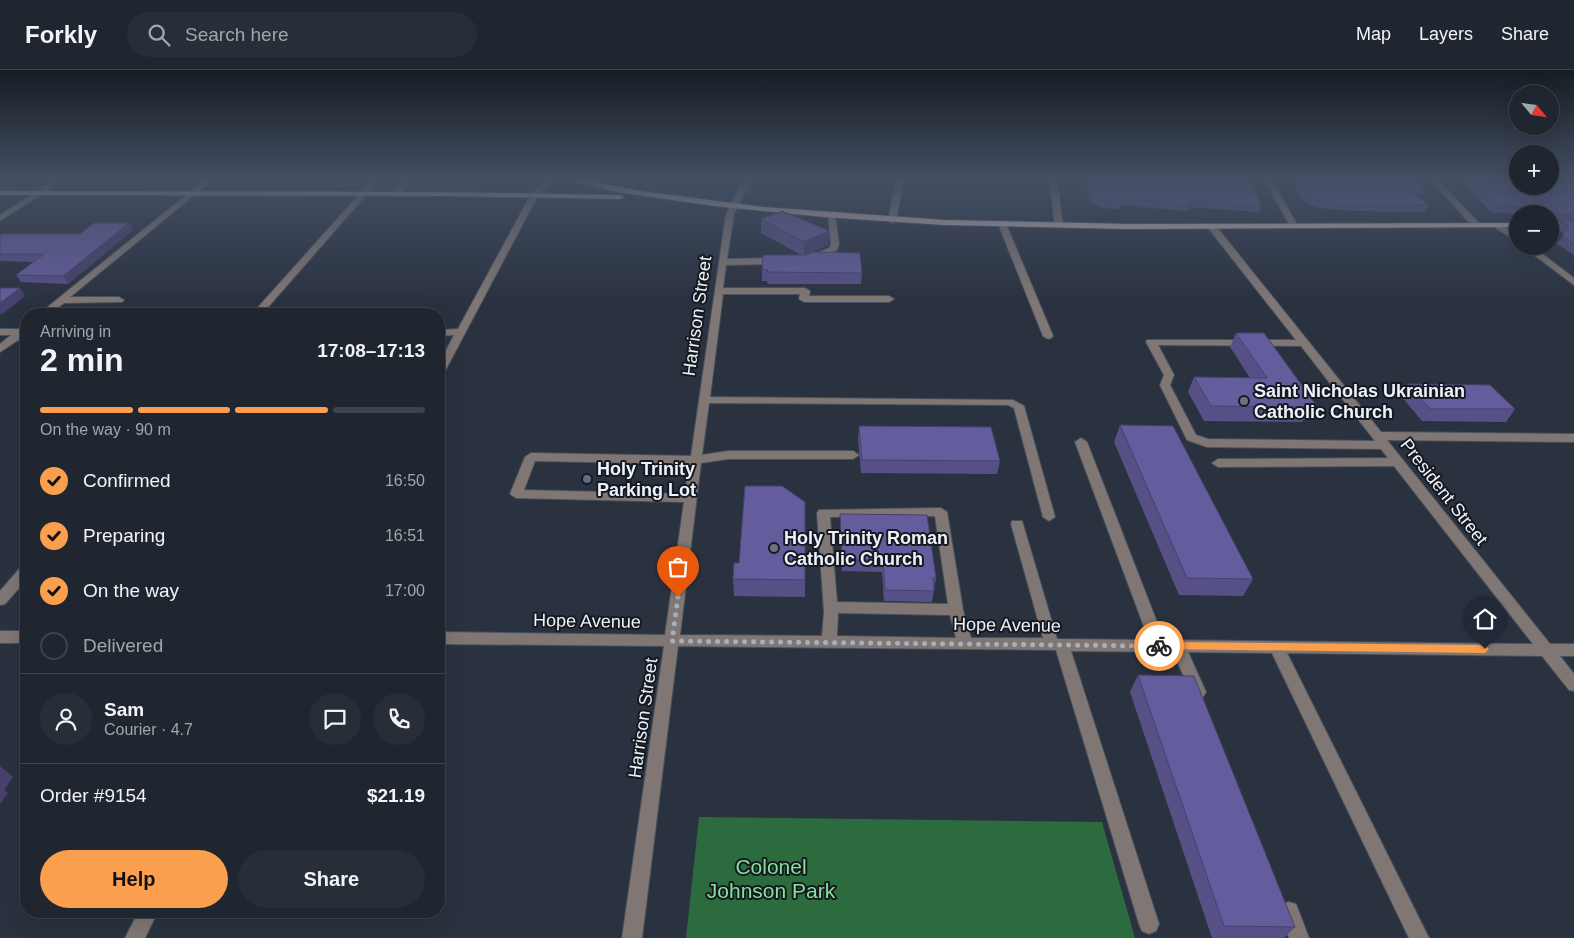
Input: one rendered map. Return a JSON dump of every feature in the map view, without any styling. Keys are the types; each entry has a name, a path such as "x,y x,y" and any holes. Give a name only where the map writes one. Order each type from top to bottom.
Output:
{"main road":[{"path":"884,220 1004,226 1509,225"},
{"path":"1559,224 1574,224"}],"street":[{"path":"52,308 161,220"},
{"path":"262,308 341,220"},
{"path":"445,362 521,220"},
{"name":"Harrison Street","path":"632,938 729,220"},
{"path":"806,261 833,250 835,244 832,220"},
{"path":"1058,220 1059,226"},
{"path":"1290,220 1294,226"},
{"path":"1471,220 1476,225"},
{"path":"1498,225 1509,233"},
{"path":"1004,226 1048,336"},
{"name":"President Street","path":"1212,227 1574,685"},
{"path":"1538,255 1574,282"},
{"path":"723,262 788,261"},
{"path":"719,291 804,291 804,299 889,299"},
{"path":"62,300 119,300"},
{"path":"0,332 20,331"},
{"path":"445,332 461,332"},
{"path":"0,349 20,335"},
{"path":"1304,343 1151,342 1169,375 1165,384 1191,437 1207,443 1574,438"},
{"path":"704,400 1009,402 1019,406 1049,517"},
{"path":"1081,442 1159,646"},
{"path":"691,498 516,494 531,457 696,460 728,456 854,455"},
{"path":"1218,463 1398,462"},
{"path":"829,642 831,607 822,514 941,512 956,610 964,644"},
{"path":"1017,524 1149,924"},
{"path":"0,600 20,578"},
{"path":"831,607 956,610"},
{"path":"0,637 20,637"},
{"name":"Hope Avenue","path":"445,638 1574,650"},
{"path":"1178,646 1203,704"},
{"path":"1278,647 1418,938"},
{"path":"1285,902 1300,938"},
{"path":"135,938 145,918"}],"green space":[{"name":"Colonel Johnson Park","path":"699,817 1102,822 1135,938 686,938"}],"building":[{"path":"762,220 802,220 829,231 804,242"},
{"path":"1561,221 1574,221 1574,244 1562,236 1569,226"},
{"path":"94,223 129,223 63,276 16,275 44,254 0,254 0,235 2,234 80,234"},
{"path":"813,252 860,253 862,273 767,272 768,270 762,270 763,255 806,255"},
{"path":"0,288 20,288 0,303"},
{"path":"1236,333 1264,333 1316,405 1308,404 1310,407 1211,406 1194,377 1267,378"},
{"path":"1408,384 1490,385 1515,409 1430,409"},
{"path":"1120,425 1173,426 1253,579 1187,578"},
{"path":"859,426 991,427 1000,461 862,460"},
{"name":"Holy Trinity Roman Catholic Church","path":"745,486 782,486 805,502 805,580 733,579 734,563 739,563"},
{"path":"840,514 927,515 936,578 933,578 934,591 885,590 883,560 842,560"},
{"path":"1138,675 1194,676 1295,927 1224,926"}],"way so far":[{"path":"678,597 672,641 1159,646"}],"place":[{"name":"Saint Nicholas Ukrainian Catholic Church","path":"1244,401"},
{"name":"Holy Trinity Parking Lot","path":"587,479"},
{"name":"Holy Trinity Roman Catholic Church","path":"774,548"}],"route":[{"path":"1159,646 1485,649"}]}
